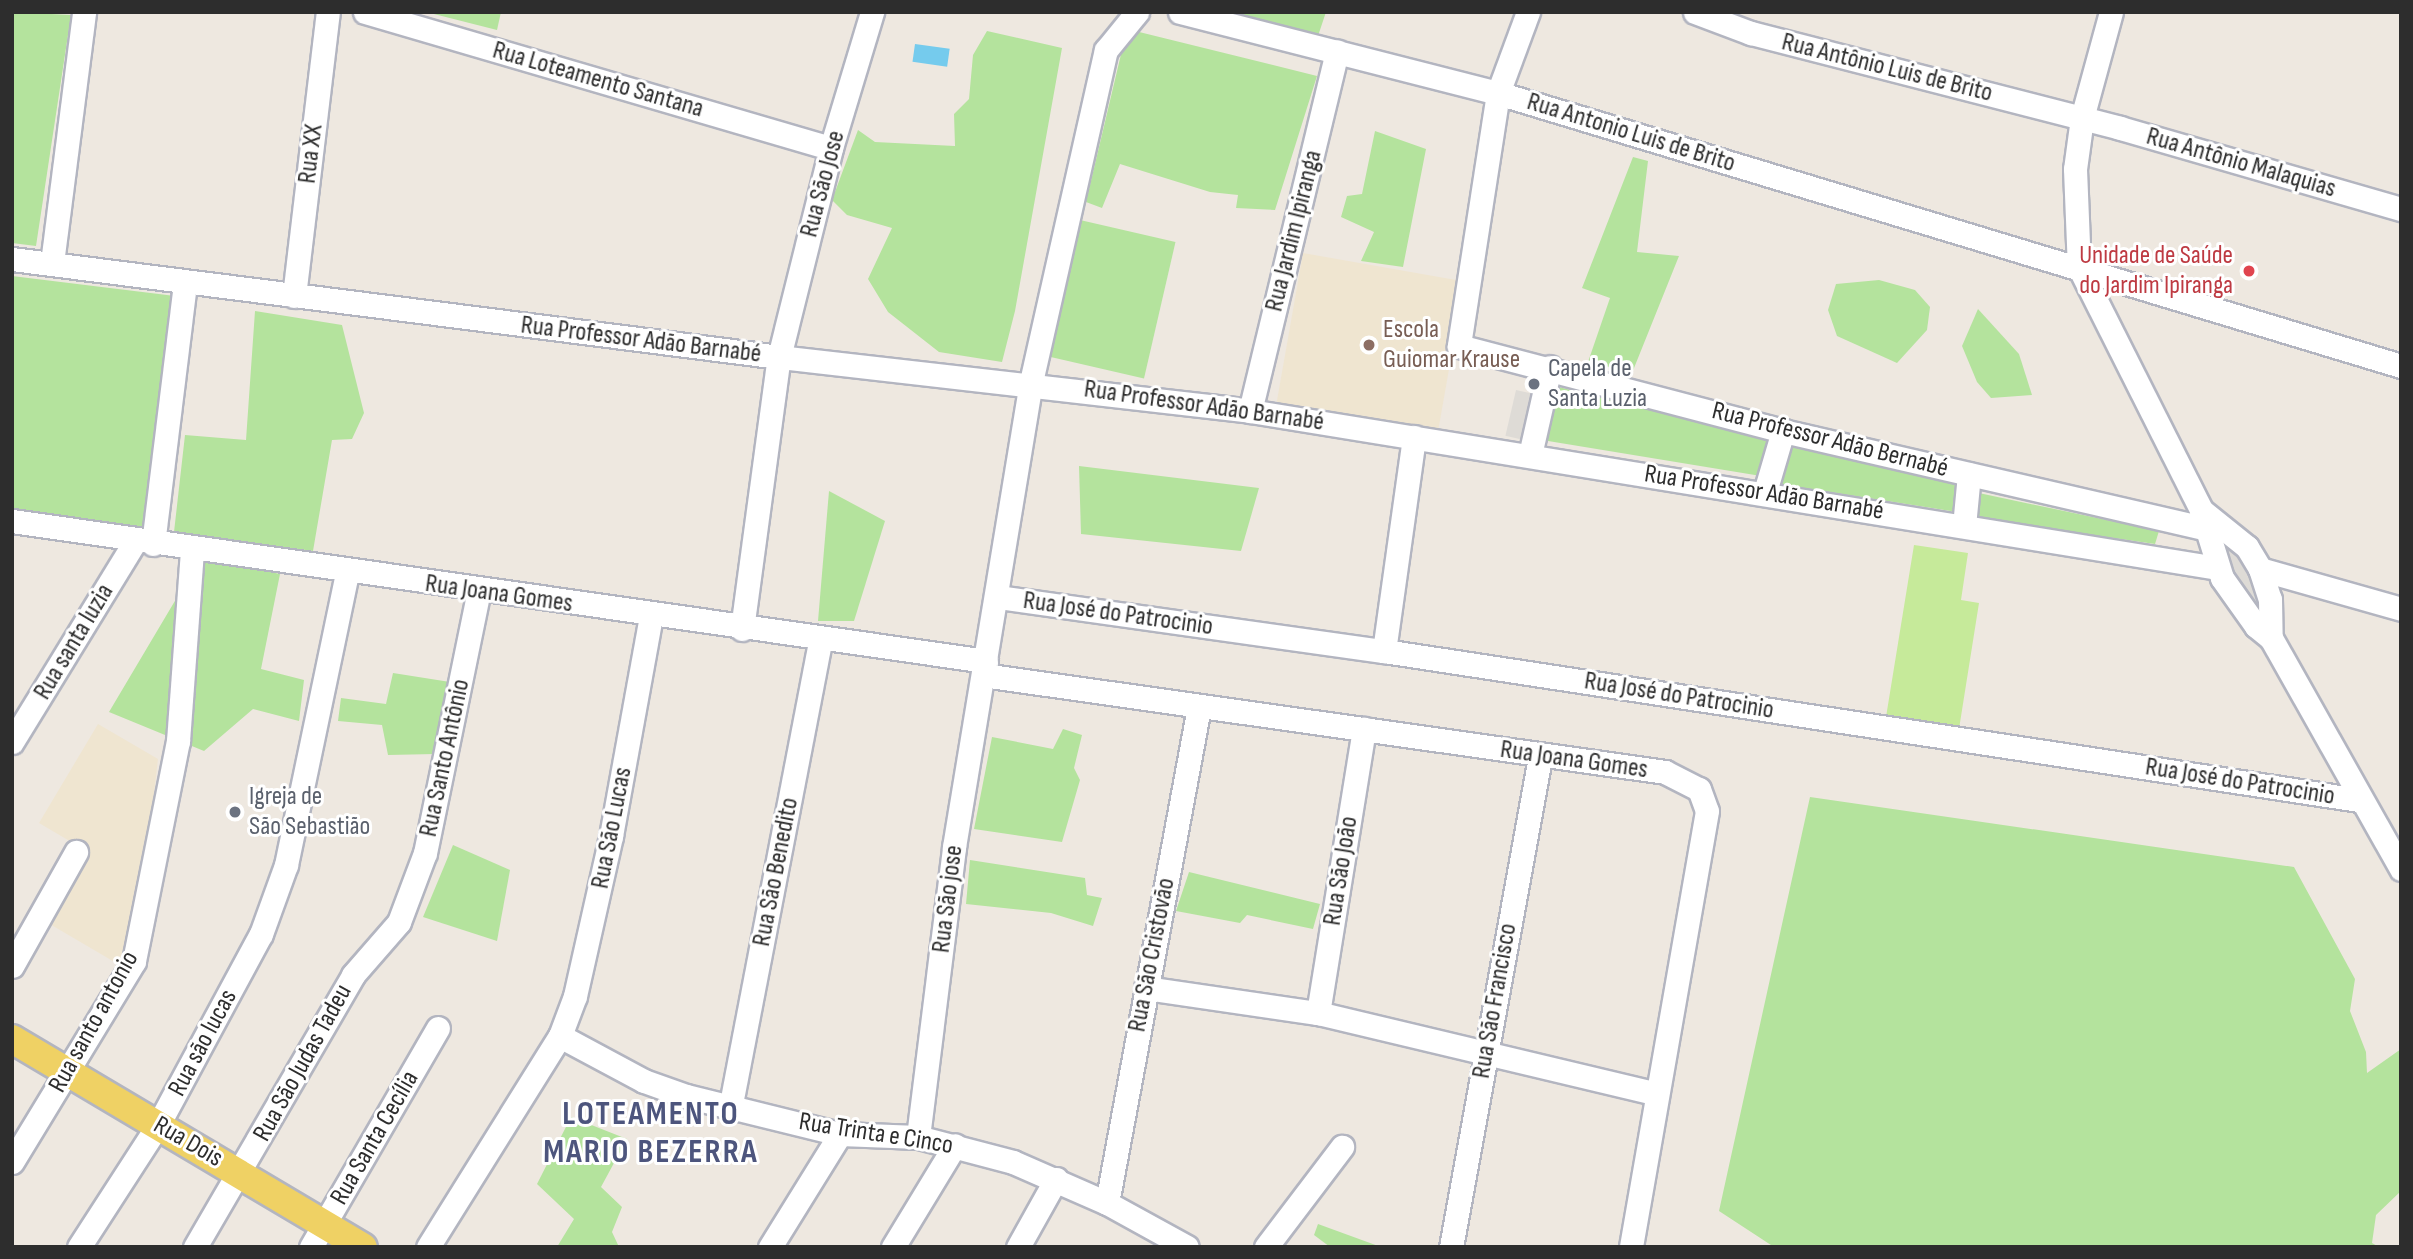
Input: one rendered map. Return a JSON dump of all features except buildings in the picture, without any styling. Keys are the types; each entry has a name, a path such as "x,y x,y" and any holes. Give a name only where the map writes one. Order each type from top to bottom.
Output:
{"main road":[{"name":"Rua Dois","path":"12,1039 241,1174 318,1236 363,1247"}],"street":[{"path":"52,263 83,12"},
{"name":"Rua XX","path":"294,296 328,12"},
{"name":"Rua Loteamento Santana","path":"365,12 831,148"},
{"name":"Rua São Jose","path":"742,629 779,357 831,148 872,12"},
{"name":"Rua São jose","path":"918,1137 954,847 998,597 1031,382 1106,50 1137,12"},
{"name":"Rua Antonio Luis de Brito","path":"1180,12 1498,93 2401,366"},
{"path":"1498,93 1528,12"},
{"name":"Rua Antônio Luis de Brito","path":"1695,12 1751,33 2082,118"},
{"path":"2110,12 2082,118 2075,169 2080,267 2202,519 2217,568 2242,608 2271,638 2359,800 2401,869"},
{"name":"Rua Jardim Ipiranga","path":"1250,411 1337,51"},
{"name":"Rua Professor Adão Bernabé","path":"1498,93 1459,346 1550,367 1783,430 1969,474 2202,519"},
{"name":"Rua Antônio Malaquias","path":"2082,118 2401,209"},
{"name":"Rua Professor Adão Barnabé","path":"12,259 779,357 1031,382 1250,411 1765,492 2217,568"},
{"path":"144,543 185,282"},
{"path":"1530,455 1550,367"},
{"path":"1765,492 1783,430"},
{"path":"1384,651 1414,437"},
{"path":"1964,526 1969,474"},
{"path":"2202,519 2246,547 2260,569 2270,599 2271,638"},
{"name":"Rua Joana Gomes","path":"13,522 820,640 1199,707 1665,772 1699,789 1707,800 1655,1093 1632,1247"},
{"name":"Rua santa luzia","path":"12,742 144,543"},
{"name":"Rua santo antonio","path":"12,1162 134,961 162,832 178,741 192,549"},
{"path":"2260,569 2401,609"},
{"name":"Rua são lucas","path":"79,1247 158,1125 261,934 286,865 347,572"},
{"name":"Rua Santo Antônio","path":"399,922 425,853 479,590"},
{"name":"Rua José do Patrocinio","path":"998,597 1384,651 2359,800"},
{"name":"Rua São Lucas","path":"428,1247 560,1036 585,958 651,616"},
{"name":"Rua São Benedito","path":"731,1104 820,640"},
{"name":"Rua São Cristovão","path":"1107,1203 1199,707"},
{"name":"Rua São João","path":"1318,1013 1364,729"},
{"name":"Rua São Francisco","path":"1451,1247 1540,755"},
{"path":"12,966 76,852"},
{"name":"Rua São Judas Tadeu","path":"195,1247 241,1174 353,975 399,922"},
{"path":"1146,988 1318,1013 1655,1093"},
{"name":"Rua Santa Cecília","path":"318,1236 438,1028"},
{"name":"Rua Trinta e Cinco","path":"560,1036 644,1081 686,1096 731,1104 840,1134 918,1137 955,1145 1056,1179 1107,1203 1152,1238 1187,1247"},
{"path":"770,1247 840,1134"},
{"path":"893,1247 955,1145"},
{"path":"1266,1247 1342,1147"},
{"path":"1018,1247 1056,1179"}],"shaded area":[{"name":"Escola Guiomar Krause","path":"1303,253 1465,281 1437,436 1276,408"},
{"path":"1516,390 1541,396 1531,442 1505,436"},
{"path":"2218,526 2253,567 2263,616 2229,585"},
{"path":"98,724 158,759 145,870 123,967 48,923 90,853 39,823"}],"green space":[{"path":"12,12 71,15 36,246 12,243"},
{"path":"426,12 501,12 497,30"},
{"path":"1159,12 1326,12 1313,51"},
{"path":"1127,29 1317,76 1275,210 1236,208 1238,195 1210,192 1120,164 1102,208 1086,202"},
{"path":"987,31 1062,48 1015,311 1002,362 939,352 888,312 868,279 892,228 847,215 832,200 858,130 875,142 955,146 954,114 969,99 973,55"},
{"path":"1375,131 1426,149 1403,267 1361,261 1374,232 1341,217 1347,196 1362,194"},
{"path":"1633,157 1648,161 1637,252 1679,256 1632,373 1588,362 1610,298 1582,288"},
{"path":"1080,220 1175,242 1144,378 1049,356"},
{"path":"12,276 175,296 144,532 12,509"},
{"path":"1879,280 1915,290 1930,307 1927,330 1897,363 1837,336 1828,310 1836,284"},
{"path":"1978,309 2019,354 2032,395 1991,398 1977,382 1962,346"},
{"path":"255,311 342,325 364,413 352,439 332,440 313,551 174,532 185,435 246,440"},
{"path":"1555,386 1771,441 1761,476 1542,440"},
{"path":"1786,441 1962,482 1957,512 1774,483"},
{"path":"1079,466 1259,488 1241,551 1081,534"},
{"path":"829,491 885,521 854,621 818,621"},
{"path":"1974,492 2159,531 2155,544 1971,517"},
{"path":"1914,545 1968,553 1961,600 1979,603 1959,729 1886,717"},
{"path":"201,557 280,574 261,669 304,680 299,721 253,709 204,751 109,712"},
{"path":"393,673 450,682 435,754 388,755 382,725 338,721 341,698 386,704"},
{"path":"1063,729 1082,735 1074,768 1080,780 1062,842 974,829 992,737 1053,749"},
{"path":"1810,797 2294,867 2355,979 2350,1011 2366,1052 2367,1073 2401,1049 2401,1191 2376,1215 2372,1243 2379,1247 1774,1247 1719,1211"},
{"path":"453,845 510,870 497,941 423,917"},
{"path":"970,860 1085,878 1087,895 1102,898 1093,926 1051,913 966,904"},
{"path":"1189,872 1320,904 1313,929 1247,915 1240,923 1176,911"},
{"path":"571,1117 627,1139 601,1187 622,1207 612,1232 619,1247 557,1247 574,1219 537,1184"},
{"path":"1318,1224 1381,1247 1330,1247 1314,1235"}],"water":[{"path":"915,44 950,49 947,67 912,62"}],"place":[{"name":"Unidade de Saúde do Jardim Ipiranga","path":"2249,271"},
{"name":"Escola Guiomar Krause","path":"1369,345"},
{"name":"Capela de Santa Luzia","path":"1534,384"},
{"name":"Igreja de São Sebastião","path":"235,812"}],"district":[{"name":"LOTEAMENTO MARIO BEZERRA","path":"651,1134"}]}
